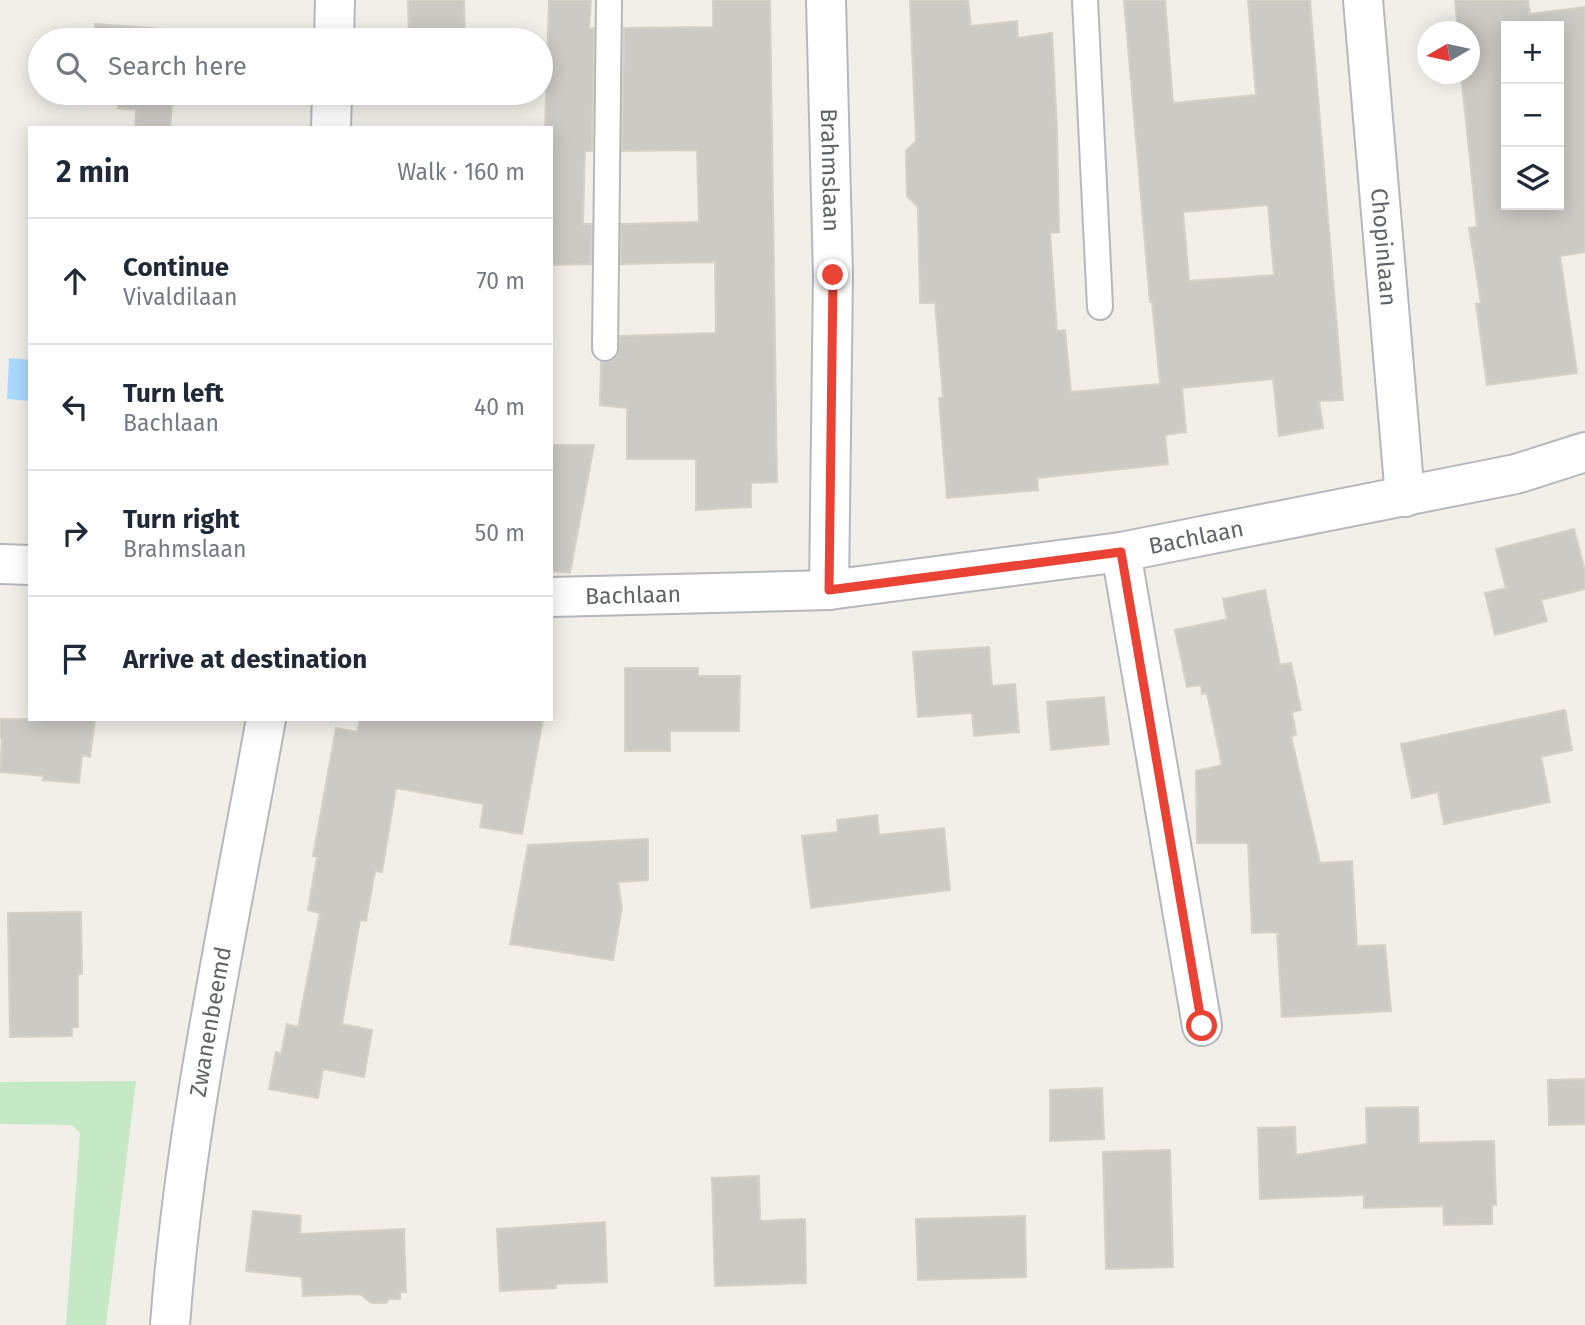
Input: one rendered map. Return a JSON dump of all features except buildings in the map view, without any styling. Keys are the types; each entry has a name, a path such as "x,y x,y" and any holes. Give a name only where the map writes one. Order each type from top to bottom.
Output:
{"street":[{"path":"334,28 335,0"},
{"name":"Brahmslaan","path":"826,0 833,275 829,590"},
{"name":"Chopinlaan","path":"1363,0 1405,497"},
{"path":"331,126 332,105"},
{"name":"Bachlaan","path":"553,597 829,590 1121,552 1517,474 1585,452"},
{"path":"1121,552 1202,1026"},
{"path":"0,564 28,565"},
{"name":"Zwanenbeemd","path":"170,1325 174,1272 194,1123 266,721"}],"lane":[{"path":"606,348 609,0"},
{"path":"1085,0 1100,307"}],"green space":[{"path":"136,1081 106,1325 66,1325 80,1133 72,1125 0,1124 0,1082"}],"water":[{"path":"9,358 28,360 28,401 7,399"}],"route":[{"path":"833,275 829,590 1121,552 1202,1026"}]}
